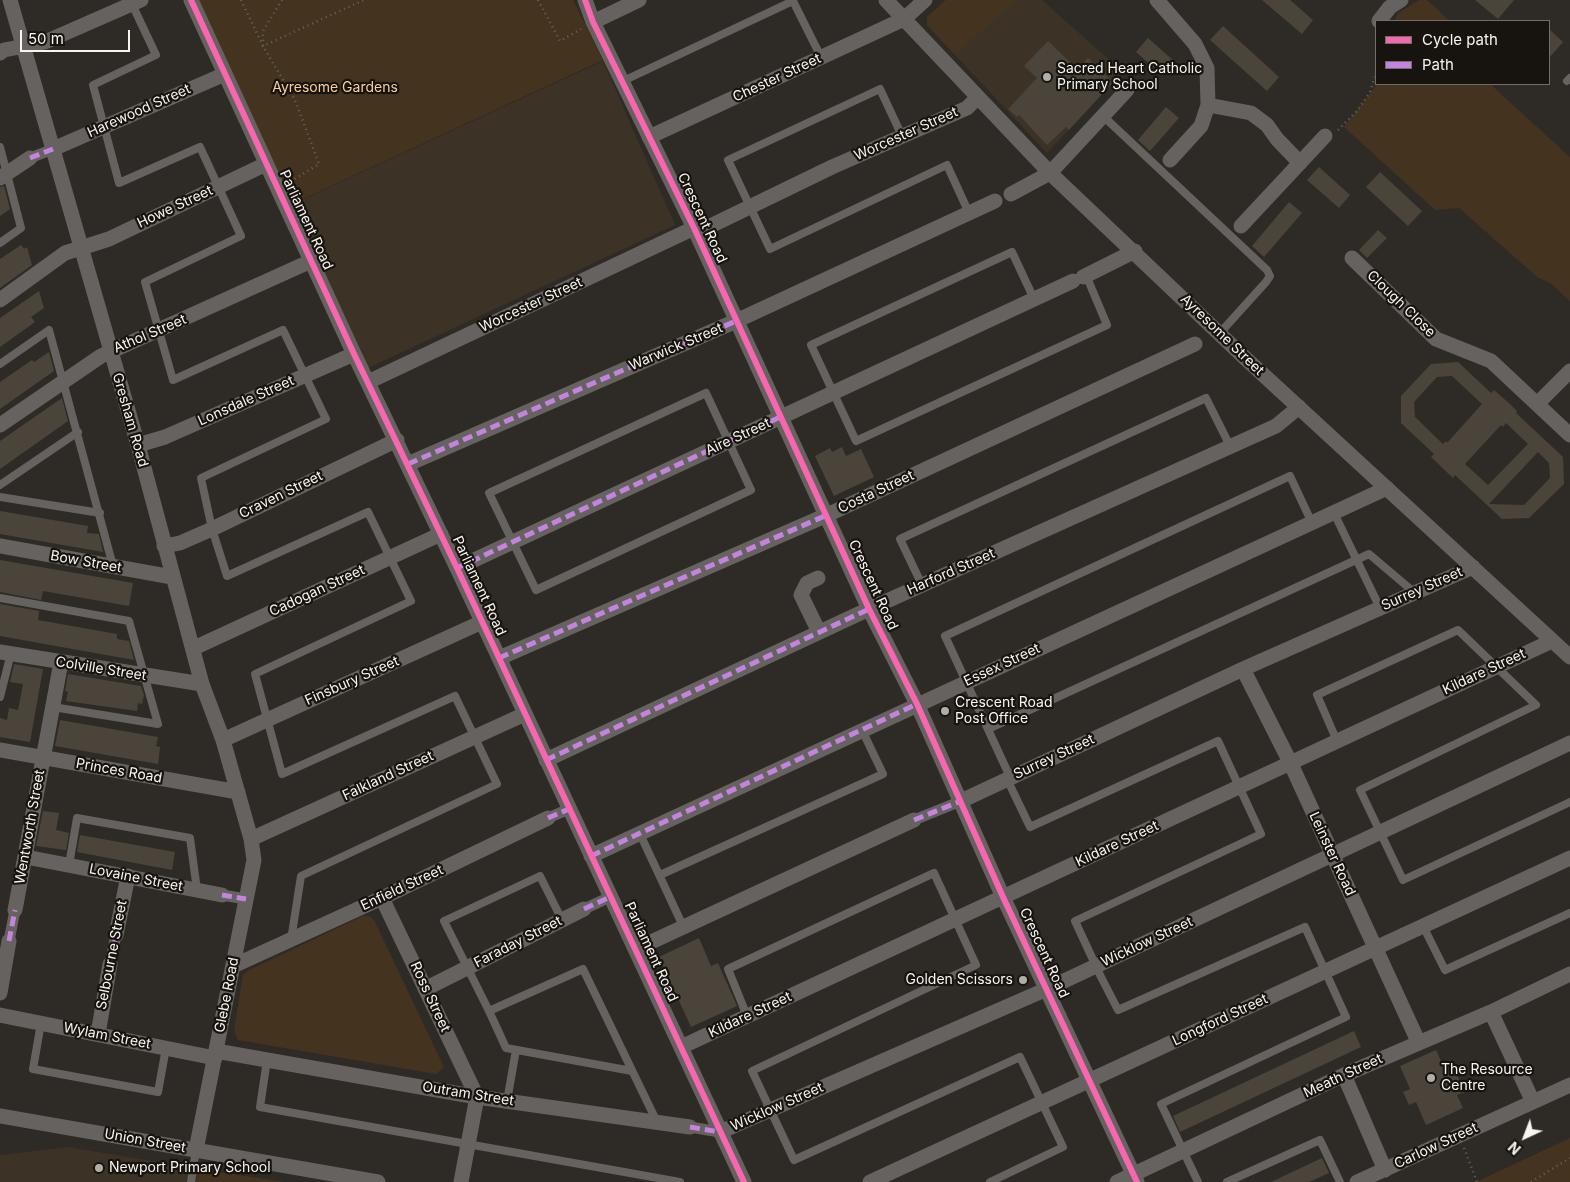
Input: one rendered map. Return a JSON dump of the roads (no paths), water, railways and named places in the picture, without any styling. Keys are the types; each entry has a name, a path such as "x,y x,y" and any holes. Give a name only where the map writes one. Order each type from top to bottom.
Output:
{"street":[{"name":"Gresham Road","path":"10,0 138,445 172,577 194,648 202,684 223,740 251,839"},
{"name":"Parliament Road","path":"191,0 354,354 441,534 744,1182"},
{"name":"Crescent Road","path":"585,0 593,22 695,231 827,515 868,609 917,704 1003,897 1135,1178"},
{"path":"593,22 639,0"},
{"name":"Ayresome Street","path":"886,0 1050,173 1135,251 1219,334 1570,657"},
{"name":"Chester Street","path":"649,137 904,19 925,0"},
{"path":"1157,0 1195,44 1207,68 1208,105 1201,126 1170,160"},
{"path":"0,53 45,42 134,1"},
{"path":"1380,20 1392,2"},
{"name":"Harewood Street","path":"53,149 225,74"},
{"path":"1011,194 1050,173 1127,90"},
{"name":"Worcester Street","path":"368,382 902,136 967,108 978,97"},
{"path":"1208,105 1251,113 1267,125 1300,163"},
{"path":"1241,226 1325,136"},
{"path":"4,175 30,158 53,149"},
{"name":"Howe Street","path":"0,300 65,253 109,238 266,164"},
{"name":"Warwick Street","path":"408,464 736,321 996,201"},
{"name":"Aire Street","path":"457,568 1081,278 1135,251"},
{"name":"Clough Close","path":"1352,258 1436,339 1491,361 1570,435"},
{"name":"Athol Street","path":"0,425 111,351 311,261"},
{"name":"Costa Street","path":"498,658 827,515 1195,344"},
{"name":"Lonsdale Street","path":"138,445 165,438 354,354"},
{"path":"1537,404 1570,370"},
{"name":"Harford Street","path":"546,760 868,609 1276,426 1299,407"},
{"name":"Craven Street","path":"164,546 180,543 212,529 396,440"},
{"name":"Essex Street","path":"591,856 1387,488"},
{"name":"Cadogan Street","path":"194,648 441,534"},
{"name":"Bow Street","path":"0,546 172,577"},
{"name":"Surrey Street","path":"636,949 914,820 961,801 1243,669 1473,567"},
{"path":"818,578 807,583 801,595 819,632"},
{"name":"Finsbury Street","path":"223,740 482,622"},
{"name":"Kildare Street","path":"681,1047 1552,641"},
{"name":"Colville Street","path":"5,652 202,684"},
{"name":"Wentworth Street","path":"0,993 60,662"},
{"name":"Leinster Road","path":"1243,669 1290,762 1418,1042"},
{"name":"Falkland Street","path":"251,839 525,714"},
{"name":"Wicklow Street","path":"720,1132 1047,989 1570,744"},
{"name":"Princes Road","path":"0,750 238,792"},
{"name":"Enfield Street","path":"233,966 382,898 569,808"},
{"name":"Glebe Road","path":"196,1150 254,860 251,839"},
{"name":"Lovaine Street","path":"26,857 246,899"},
{"name":"Longford Street","path":"870,1182 1570,858"},
{"name":"Selbourne Street","path":"98,1034 128,876"},
{"name":"Faraday Street","path":"425,988 610,897"},
{"name":"Ross Street","path":"382,898 477,1097"},
{"name":"Meath Street","path":"1117,1182 1135,1178 1183,1151 1344,1075 1491,1012 1570,974"},
{"path":"1491,1012 1533,1102"},
{"name":"Wylam Street","path":"0,1015 166,1048 215,1055"},
{"name":"Outram Street","path":"215,1055 267,1060 477,1097 720,1132"},
{"path":"1344,1075 1385,1170"},
{"name":"Carlow Street","path":"1357,1182 1570,1085"},
{"path":"461,1182 477,1097"},
{"name":"Union Street","path":"0,1116 378,1182"}],"lane":[{"path":"134,1 156,55 93,86 119,183 200,147 241,236 146,282 173,380 284,330 326,419 201,478 212,529 227,576 368,512 411,601 255,674 282,774 455,696 476,736 497,784 301,876 290,940"},
{"path":"623,82 794,1 821,58"},
{"path":"902,136 880,89 728,160 770,249 947,166 969,213"},
{"path":"1103,116 1268,270 1270,276 1266,282 1219,334"},
{"path":"0,147 4,175 21,228 0,242"},
{"path":"1034,299 1012,252 811,345 856,441 1108,326 1081,278"},
{"path":"0,364 49,330 113,566"},
{"path":"706,393 728,441 751,490 536,590 489,493 706,393"},
{"path":"922,585 900,539 1206,398 1230,446"},
{"path":"0,486 78,432"},
{"path":"1198,1182 1161,1104 1346,1017 1326,972 1305,927 1118,1010 1075,921 1261,834 1239,786 1218,742 1030,828 988,729 945,636 1290,476 1312,523"},
{"path":"0,497 100,513"},
{"path":"1334,513 1380,608"},
{"path":"988,729 1369,554 1415,592"},
{"path":"0,598 130,621 158,724 53,707"},
{"path":"1337,740 1316,695 1458,630 1536,705 1360,790 1403,880 1570,802"},
{"path":"0,697 5,652"},
{"path":"660,875 883,774 862,730"},
{"path":"69,865 77,818 190,838 197,890"},
{"path":"640,834 683,926"},
{"path":"747,1016 728,969 934,873 976,965 752,1071 794,1160 1020,1057 1063,1147 990,1182"},
{"path":"562,920 540,876 444,921 506,1048 632,1071"},
{"path":"1424,926 1445,970 1570,913"},
{"path":"489,1011 583,968 657,1122"},
{"path":"41,1023 32,1069 158,1092 166,1048"},
{"path":"507,1101 516,1050"},
{"path":"267,1060 260,1107 680,1182"},
{"path":"1227,1182 1320,1140 1340,1182"},
{"path":"191,1182 196,1150"}],"place":[{"name":"Sacred Heart Catholic Primary School","path":"1047,77"},
{"name":"Crescent Road Post Office","path":"945,711"},
{"name":"Golden Scissors","path":"1023,980"},
{"name":"The Resource Centre","path":"1431,1078"},
{"name":"Newport Primary School","path":"99,1168"}],"park label":[{"name":"Ayresome Gardens","path":"335,88"}]}
